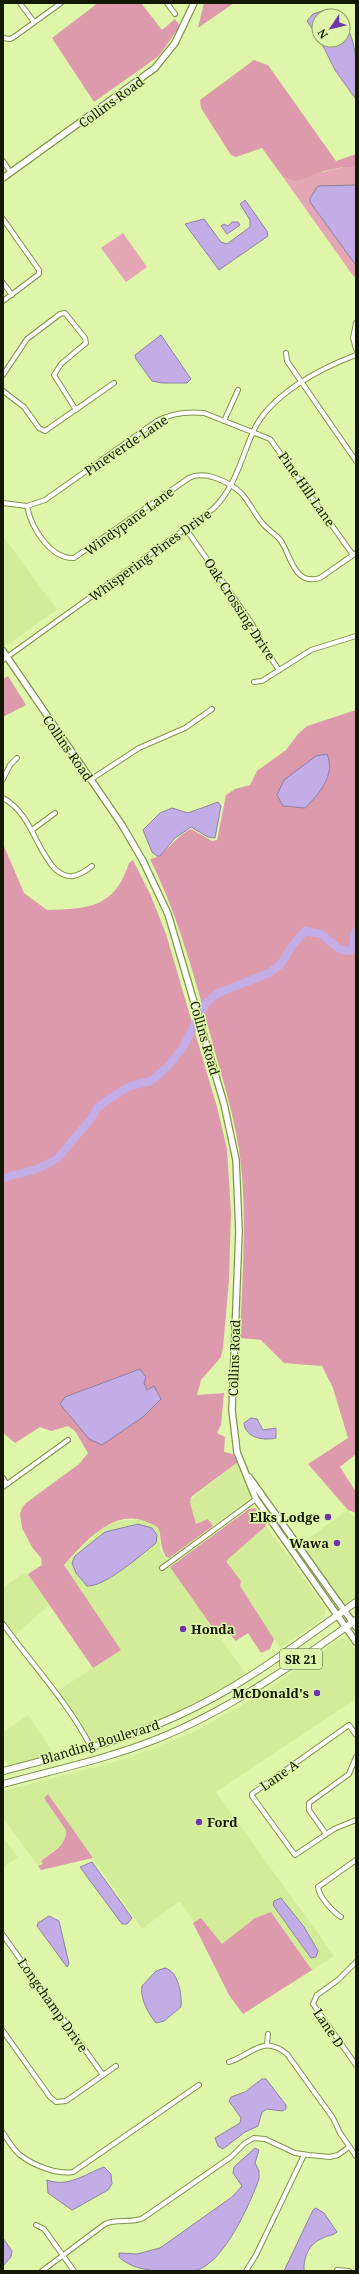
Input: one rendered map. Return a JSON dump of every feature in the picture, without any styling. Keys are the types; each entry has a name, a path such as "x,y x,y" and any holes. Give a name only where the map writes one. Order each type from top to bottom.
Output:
{"main road":[{"name":"Blanding Boulevard","path":"3,1771 131,1735 177,1716 240,1683 356,1602"},
{"name":"Blanding Boulevard","path":"3,1784 136,1747 185,1727 247,1694 346,1627 355,1623"},
{"path":"240,1683 247,1694"},
{"path":"131,1735 136,1747"},
{"path":"14,1768 17,1780"}],"street":[{"path":"20,3 34,22"},
{"path":"3,38 10,39 61,3"},
{"path":"167,3 175,14"},
{"name":"Collins Road","path":"3,178 155,68 175,43 194,3"},
{"path":"3,161 11,173"},
{"path":"3,219 39,270 37,277 3,301"},
{"path":"3,283 12,295"},
{"path":"3,375 27,338 60,314 65,313 85,338 86,344 61,364 54,375 76,410"},
{"path":"356,323 352,338 356,349"},
{"path":"286,353 287,361 356,461"},
{"name":"Whispering Pines Drive","path":"4,658 213,510 232,486 260,419 272,406 302,383 333,364 356,355"},
{"path":"3,391 24,407 42,430 48,430 114,383"},
{"path":"224,421 238,390"},
{"name":"Pineverde Lane","path":"3,503 27,506 45,500 165,417 193,412 254,431"},
{"name":"Pine Hill Lane","path":"254,431 266,436 275,443 354,554"},
{"name":"Windypane Lane","path":"27,506 33,524 51,549 60,556 74,558 194,476 205,475 232,486"},
{"path":"232,486 242,494 265,526 280,540 294,569 303,577 309,579 320,578 354,554"},
{"name":"Oak Crossing Drive","path":"186,529 252,624 266,651 279,670"},
{"path":"254,682 262,681 311,650 356,636"},
{"name":"Collins Road","path":"3,651 4,658 122,825 158,889 171,922 229,1123 238,1176 239,1230 232,1414 235,1443 256,1499 356,1642"},
{"path":"90,780 139,748 185,728 212,709"},
{"path":"3,779 10,765 17,758"},
{"path":"3,798 20,812 53,867 62,874 74,876 92,866"},
{"path":"32,830 55,813"},
{"path":"3,1478 5,1485 68,1440"},
{"name":"Collins Road","path":"242,1465 344,1610 355,1623"},
{"path":"162,1568 256,1499"},
{"path":"3,1624 41,1672 82,1729 91,1747"},
{"name":"Lane A","path":"326,1834 297,1855 293,1854 252,1794 349,1725 356,1735"},
{"path":"356,1757 349,1774 309,1803 309,1810 326,1834 356,1820"},
{"path":"341,1917 335,1913 319,1891 318,1887 356,1860"},
{"name":"Longchamp Drive","path":"3,1935 103,2075"},
{"name":"Lane D","path":"355,2063 315,2007 313,2001 317,1995 338,1980 356,1962"},
{"path":"3,2031 50,2097 56,2102 66,2101 116,2066"},
{"path":"268,2034 268,2045"},
{"path":"229,2062 239,2059 260,2046 268,2045 281,2049 287,2054 333,2118 349,2147 356,2156"},
{"path":"3,2132 21,2155 48,2168 63,2173 73,2172 199,2085"},
{"path":"42,2271 62,2254 105,2224 116,2220 132,2222 143,2218 231,2157 250,2140 260,2138 285,2150 304,2155 330,2157 338,2155 349,2147"},
{"path":"246,2271 256,2255 304,2155"},
{"path":"36,2225 44,2229 74,2271"},
{"path":"337,2270 348,2271"}],"shaded area":[{"path":"98,3 141,3 162,30 175,19 180,26 159,56 94,102 52,38"},
{"path":"204,3 234,3 198,28"},
{"path":"311,16 311,27 307,21"},
{"path":"351,38 354,47 357,69 355,98 335,70 324,48 351,48"},
{"path":"254,60 268,65 336,161 356,154 356,167 344,167 324,171 295,182 283,177 262,148 236,157 231,155 201,108 200,100"},
{"path":"344,167 356,167 356,185 348,186 353,263 356,264 356,276 354,277 283,177 295,182 310,175"},
{"path":"356,185 355,264 310,202 310,198 318,186"},
{"path":"245,200 267,231 268,236 219,270 185,224 204,219 221,242 227,244 250,227 250,220 240,204"},
{"path":"232,222 238,222 240,225 227,234 221,226 224,224 228,226"},
{"path":"123,233 147,267 126,282 101,248"},
{"path":"161,335 191,379 187,383 162,383 152,381 136,359 135,355"},
{"path":"3,536 57,610 4,647 3,647"},
{"path":"8,676 26,705 3,717 3,679"},
{"path":"356,710 356,1454 340,1467 356,1492 356,1513 348,1510 308,1464 348,1438 333,1388 322,1366 284,1363 261,1340 240,1338 244,1252 244,1208 239,1150 226,1090 186,950 170,904 150,859 160,855 180,836 191,829 212,841 217,840 226,795 235,789 250,785 257,771 286,750 298,734 307,726"},
{"path":"327,754 329,762 328,777 316,797 305,808 283,806 277,795 284,780 316,756"},
{"path":"218,802 221,806 215,838 208,837 191,827 175,838 160,856 157,856 152,852 143,830 160,813 172,808 188,813"},
{"path":"3,844 24,893 47,910 76,908 99,903 116,889 123,878 129,863 133,860 151,896 166,934 217,1107 227,1149 231,1213 229,1280 223,1348 221,1357 201,1380 197,1395 224,1393 221,1425 217,1433 225,1437 224,1452 233,1454 238,1462 191,1497 190,1502 196,1524 208,1519 213,1526 169,1558 166,1557 161,1545 158,1528 144,1521 132,1519 121,1520 110,1524 99,1531 89,1539 64,1565 121,1650 93,1668 28,1574 42,1565 41,1558 32,1547 22,1528 20,1514 26,1503 79,1464 88,1453 75,1431 68,1426 51,1431 40,1427 15,1443 3,1433","holes":["146,1377 144,1383 147,1390 154,1386 89,1439"]},
{"path":"140,1369 146,1377 144,1383 147,1390 154,1386 161,1399 143,1417 102,1445 89,1439 60,1404 65,1397"},
{"path":"251,1418 257,1419 263,1430 276,1428 276,1438 261,1439 251,1435 245,1428 244,1423"},
{"path":"238,1462 251,1497 213,1526 208,1519 196,1525 190,1500"},
{"path":"255,1508 266,1526 226,1561 241,1581 240,1586 274,1639 270,1649 261,1653 248,1633 236,1641 222,1626 213,1628 170,1567 249,1509"},
{"path":"346,1511 356,1517 356,1599 344,1607 300,1545"},
{"path":"142,1520 156,1526 159,1529 160,1549 170,1567 246,1674 213,1694 173,1714 92,1744 57,1691 121,1650 64,1565 103,1528 117,1521"},
{"path":"138,1524 152,1528 157,1535 156,1543 113,1576 95,1585 87,1586 76,1573 72,1563 75,1556 105,1532"},
{"path":"266,1526 326,1609 321,1620 280,1648 239,1586 241,1581 226,1560"},
{"path":"23,1573 28,1574 49,1605 14,1636 3,1620 3,1588"},
{"path":"341,1638 347,1639 356,1650 356,1699 216,1792 334,1956 312,1970 271,1912 255,1918 222,1944 201,1918 195,1922 180,1901 142,1929 48,1794 44,1798 66,1830 67,1836 64,1843 41,1860 43,1864 38,1866 3,1818 3,1791 125,1759 194,1732 266,1691"},
{"path":"28,1715 54,1754 9,1766 3,1757 3,1733"},
{"path":"48,1794 93,1858 41,1870 38,1866 43,1864 41,1861 58,1848 66,1836 66,1830 44,1798"},
{"path":"3,1837 18,1857 3,1867"},
{"path":"92,1862 132,1918 127,1924 122,1924 80,1867"},
{"path":"281,1898 304,1927 318,1951 316,1957 311,1958 273,1905 274,1901"},
{"path":"271,1912 312,1970 243,2014 229,1995 193,1923 201,1918 222,1944 255,1918"},
{"path":"49,1916 59,1921 69,1964 67,1967 37,1926 38,1923"},
{"path":"165,1968 174,1974 179,1984 181,2007 164,2021 156,2023 145,2006 142,1996 142,1986 156,1971"},
{"path":"262,2079 266,2079 286,2105 286,2109 282,2111 267,2109 262,2112 258,2126 245,2132 223,2149 218,2146 215,2138 240,2123 241,2118 229,2101 231,2097 245,2092"},
{"path":"255,2148 259,2150 255,2163 259,2171 259,2179 255,2190 235,2231 217,2256 207,2265 197,2270 181,2272 152,2270 134,2266 123,2261 119,2257 119,2253 137,2254 160,2248 232,2197 242,2186 233,2173 234,2167"},
{"path":"104,2167 111,2174 112,2184 108,2190 72,2210 48,2193 47,2180 55,2182 69,2181"},
{"path":"316,2208 324,2213 337,2232 314,2243 306,2256 304,2271 284,2271 313,2210"},
{"path":"3,2238 12,2251 11,2257 3,2266"}],"waterway":[{"path":"3,1178 37,1169 57,1159 93,1116 97,1108 130,1086 151,1081 167,1067 182,1049 206,1003 218,993 269,973 281,964 292,946 305,931 321,934 339,949 349,951 354,948 354,935 356,931"}],"place":[{"name":"Elks Lodge","path":"328,1517"},
{"name":"Wawa","path":"337,1543"},
{"name":"Honda","path":"183,1629"},
{"name":"McDonald's","path":"317,1693"},
{"name":"Ford","path":"199,1822"}]}
